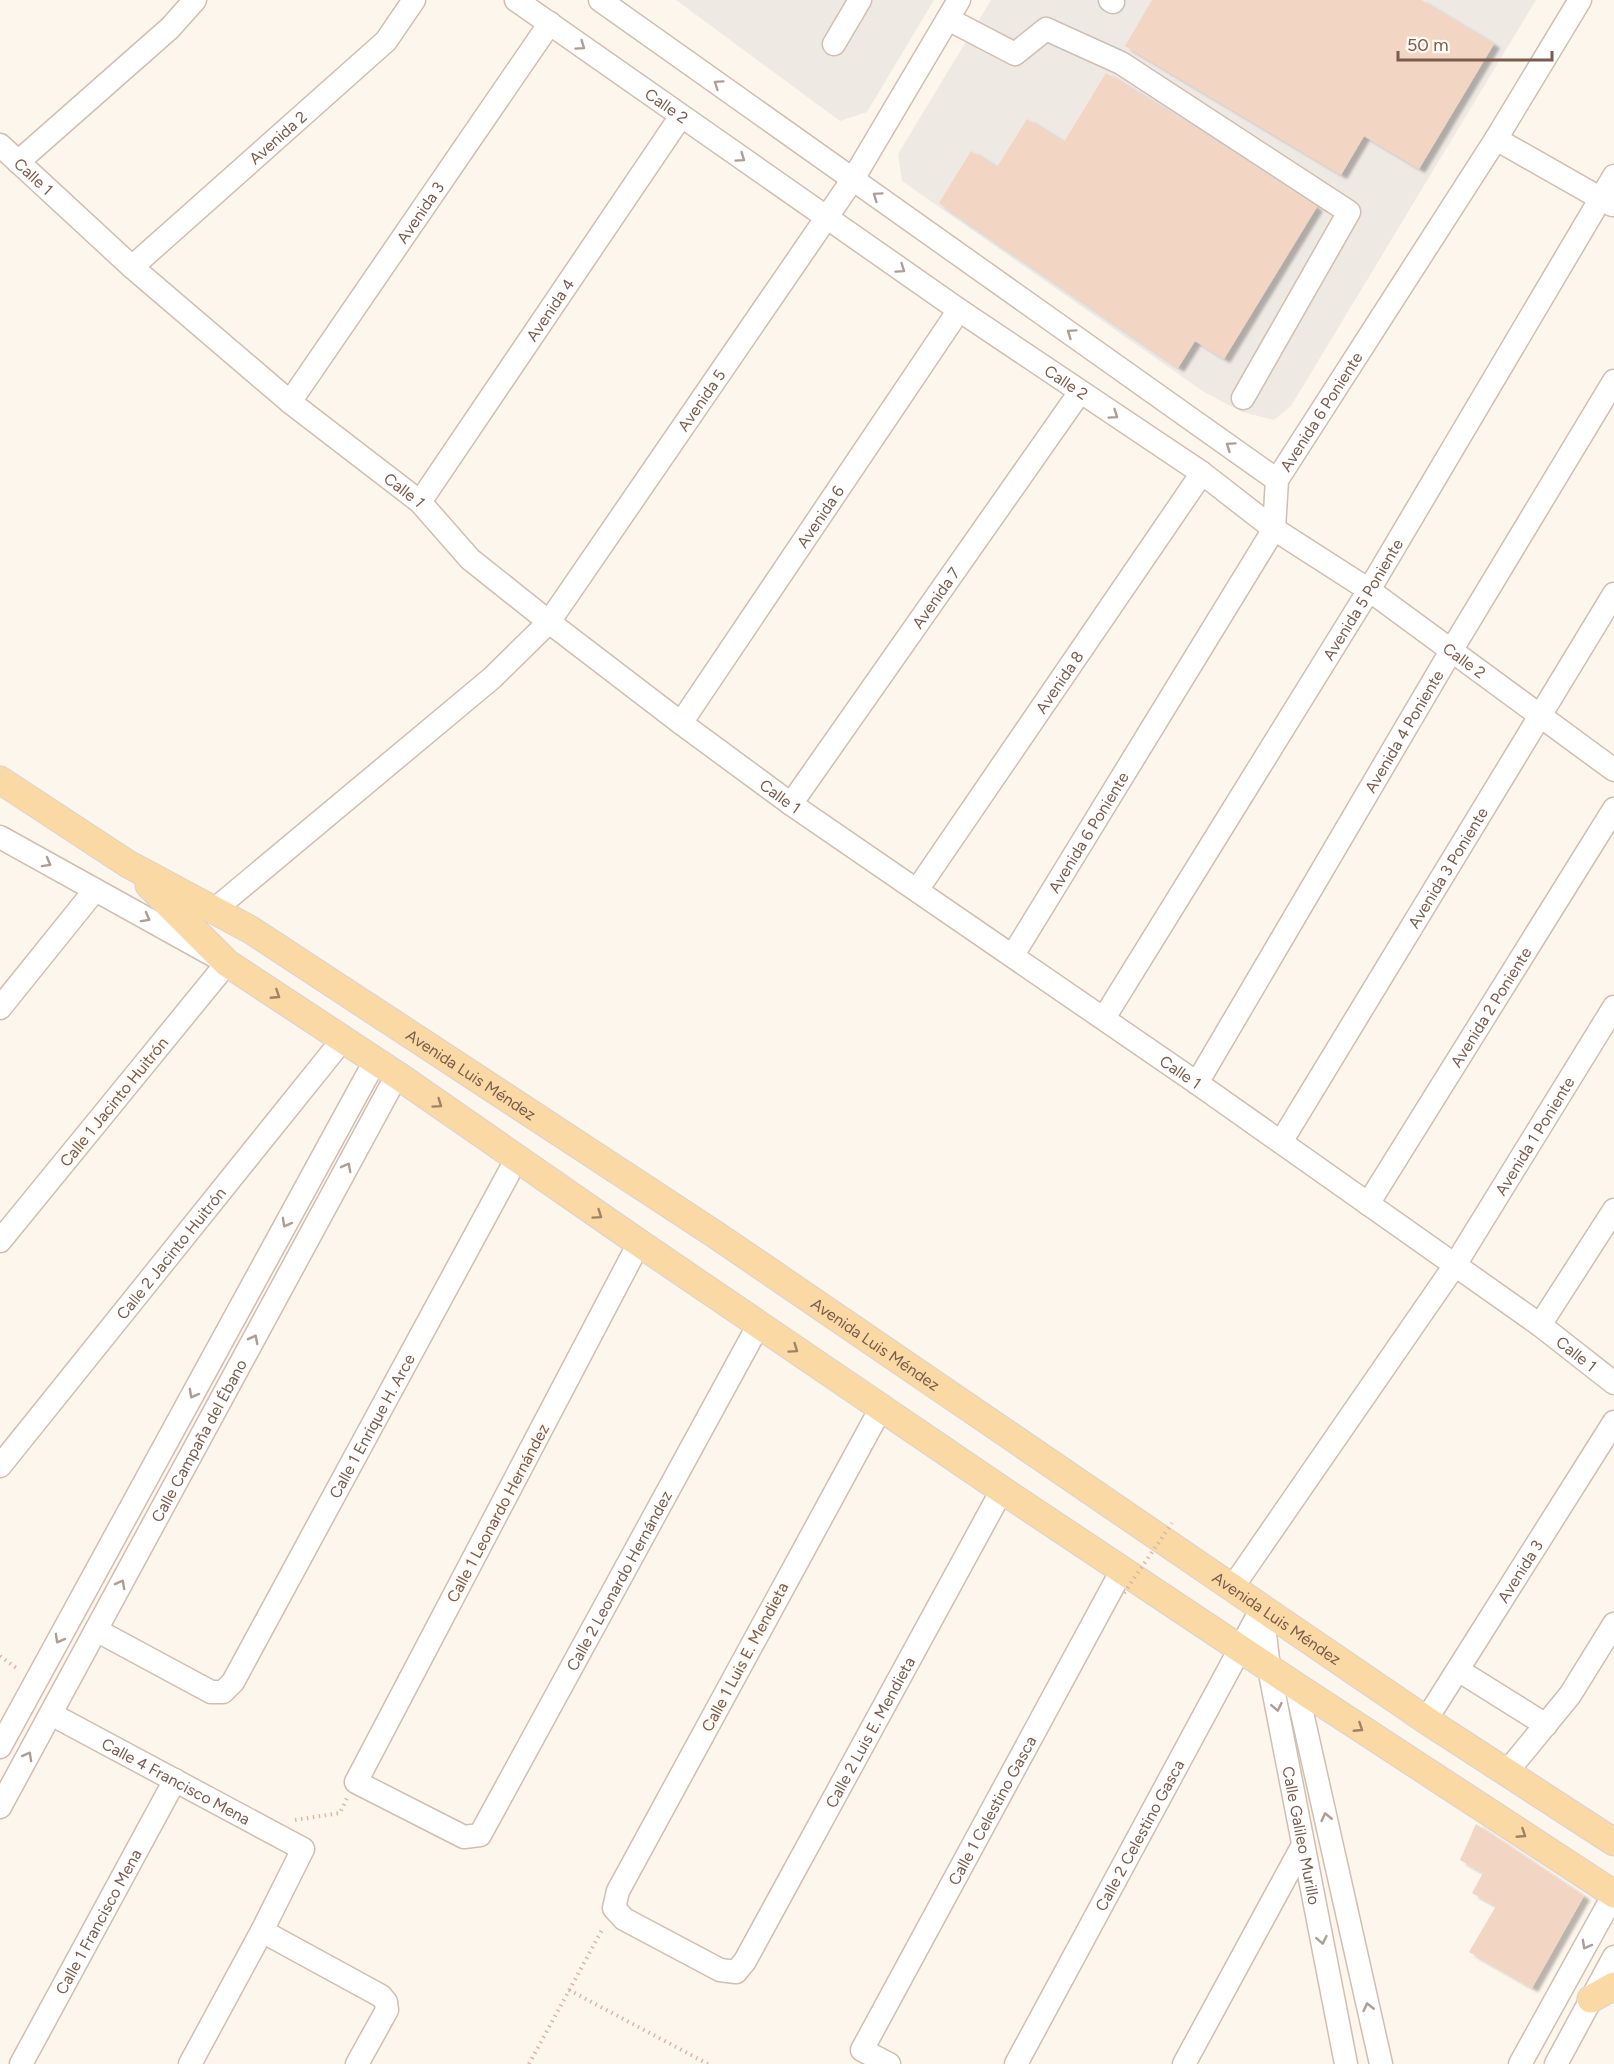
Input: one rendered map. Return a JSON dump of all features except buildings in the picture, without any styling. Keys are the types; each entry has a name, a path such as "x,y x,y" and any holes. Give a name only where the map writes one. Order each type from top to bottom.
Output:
{"main road":[{"name":"Avenida Luis Méndez","path":"0,780 128,864 251,930 706,1229 1426,1720 1614,1842"},
{"name":"Avenida Luis Méndez","path":"128,864 227,963 386,1068 639,1244 1002,1490 1123,1581 1241,1648 1614,1894"}],"street":[{"path":"18,162 170,28 195,0"},
{"name":"Avenida 2","path":"132,267 386,41 414,0"},
{"name":"Calle 2","path":"516,0 959,310 1202,474 1275,529 1369,590 1614,770"},
{"path":"600,0 1277,480"},
{"path":"834,44 860,0"},
{"name":"Avenida 6 Poniente","path":"1013,955 1275,529 1277,480 1496,139 1580,0"},
{"path":"953,9 1015,54 1046,29 1120,63 1349,212 1243,398"},
{"name":"Avenida 5","path":"214,910 492,678 549,622 853,179 953,9"},
{"name":"Avenida 3","path":"290,402 550,23"},
{"name":"Avenida 4","path":"420,502 681,116"},
{"path":"1496,139 1607,202"},
{"name":"Calle 1","path":"0,145 132,267 290,402 420,502 470,559 549,622 791,804 1281,1142 1540,1325 1614,1383"},
{"name":"Avenida 5 Poniente","path":"1104,1018 1607,202 1614,176"},
{"name":"Avenida 6","path":"681,723 959,310"},
{"name":"Avenida 4 Poniente","path":"1197,1083 1451,651 1614,381"},
{"name":"Avenida 7","path":"791,804 1080,392"},
{"name":"Avenida 8","path":"917,891 1202,474"},
{"name":"Avenida 3 Poniente","path":"1281,1142 1614,594"},
{"name":"Avenida 2 Poniente","path":"1368,1204 1614,809"},
{"name":"Avenida Luis Méndez","path":"0,837 227,963"},
{"path":"0,1008 94,890"},
{"name":"Calle 1 Jacinto Huitrón","path":"0,1241 227,963"},
{"name":"Avenida 1 Poniente","path":"1232,1587 1455,1265 1614,1008"},
{"name":"Calle 2 Jacinto Huitrón","path":"0,1466 343,1039"},
{"name":"Calle Campaña del Ébano","path":"0,1807 96,1630 386,1068"},
{"name":"Calle Campaña del Ébano","path":"0,1747 386,1068"},
{"name":"Calle 1 Enrique H. Arce","path":"96,1630 211,1692 223,1692 233,1682 517,1158"},
{"path":"1540,1325 1614,1210"},
{"name":"Calle 1 Leonardo Hernández","path":"356,1782 639,1244"},
{"name":"Calle 2 Leonardo Hernández","path":"356,1782 464,1837 480,1835 759,1324"},
{"name":"Calle 1 Luis E. Mendieta","path":"614,1908 618,1892 881,1408"},
{"name":"Avenida 3","path":"1426,1720 1614,1422"},
{"name":"Calle 2 Luis E. Mendieta","path":"614,1908 624,1919 720,1970 736,1971 750,1951 1002,1490"},
{"name":"Calle 1 Celestino Gasca","path":"889,2064 862,2050 1123,1581"},
{"name":"Calle 2 Celestino Gasca","path":"1016,2064 1262,1608"},
{"name":"Calle Galileo Murillo","path":"1262,1608 1269,1668 1347,2063"},
{"path":"1506,1773 1570,1695 1614,1624"},
{"path":"1458,1670 1546,1725"},
{"name":"Calle Galileo Murillo","path":"1296,1686 1381,2064"},
{"name":"Calle 4 Francisco Mena","path":"51,1714 294,1843"},
{"name":"Calle 1 Francisco Mena","path":"21,2064 175,1780"},
{"path":"190,2064 262,1931 294,1843"},
{"path":"1184,2064 1303,1845"},
{"path":"1520,2064 1614,1894"},
{"path":"262,1931 381,1996 386,2002 387,2010 357,2064"},
{"path":"1556,2064 1603,1992 1614,1957"}],"path":[{"path":"1123,1581 1173,1523"},
{"path":"294,1843 294,1820 340,1813 356,1782"},
{"path":"528,2064 614,1908"},
{"path":"569,1990 708,2064"}],"shaded area":[{"path":"676,0 934,0 867,112 840,121"},
{"path":"991,0 1536,0 1291,406 1274,420 1242,412 1204,392 902,181 898,154"}]}
